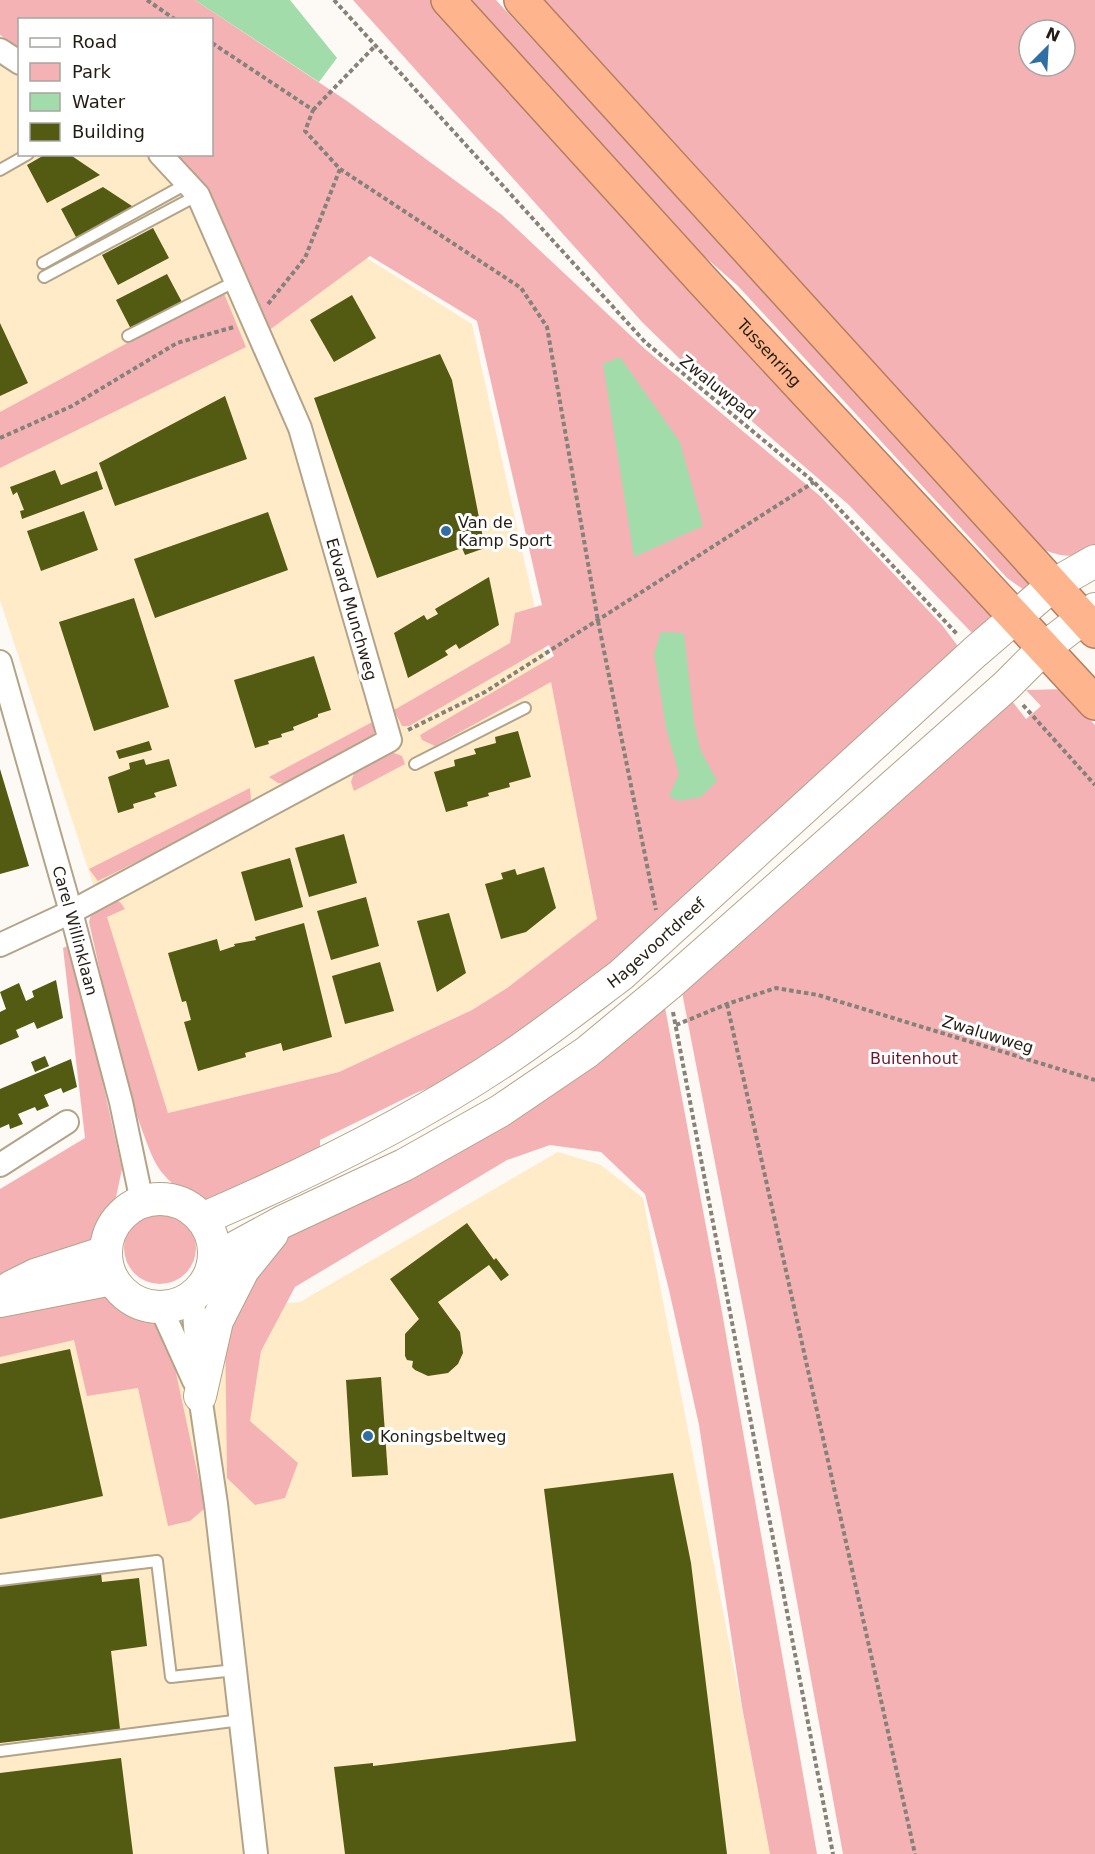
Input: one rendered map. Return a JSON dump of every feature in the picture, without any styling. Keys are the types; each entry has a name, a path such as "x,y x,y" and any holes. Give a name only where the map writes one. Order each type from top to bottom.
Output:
{"highway":[{"name":"Tussenring","path":"448,0 1015,619 1095,703"},
{"path":"521,0 1053,585 1091,619"}],"main road":[{"name":"Hagevoortdreef","path":"202,1219 290,1181 382,1133 510,1056 621,975 975,652 1053,585 1095,561"},
{"path":"214,1259 282,1222 404,1165 500,1111 587,1052 668,985 1006,686 1043,649 1091,619"},
{"path":"159,1199 175,1201 190,1208 202,1219 210,1232 214,1259 210,1274 193,1297 161,1308 132,1300 121,1291 109,1265 108,1236 116,1221 128,1210 142,1202 159,1199"},
{"path":"200,1396 217,1321 243,1270 282,1222"},
{"path":"0,1292 35,1275 109,1265"},
{"path":"0,1301 42,1295 109,1265"}],"street":[{"path":"0,50 18,62"},
{"name":"Edvard Munchweg","path":"71,912 390,740 300,428 193,189 162,156"},
{"name":"Carel Willinklaan","path":"1,669 71,912 121,1102 142,1202"},
{"path":"0,945 71,912"},
{"path":"0,1165 67,1122"},
{"path":"193,1297 200,1396 256,1854"},
{"path":"161,1308 200,1396"}],"lane":[{"path":"0,170 24,156"},
{"path":"43,263 193,189"},
{"path":"44,278 193,189"},
{"path":"128,336 234,282"},
{"path":"415,764 525,708"},
{"path":"0,1580 157,1561 171,1677 235,1670"},
{"path":"0,1750 241,1720"}],"path":[{"path":"147,0 173,18"},
{"name":"Zwaluwpad","path":"334,0 645,342 814,482 975,652"},
{"path":"213,44 314,110"},
{"path":"375,45 314,110 305,131 340,169 521,288 547,327 598,621 657,918 659,940"},
{"path":"0,438 72,406 177,343 252,322 305,258 340,169"},
{"path":"405,732 485,692 814,482"},
{"path":"1006,686 1095,785"},
{"path":"668,985 833,1854"},
{"name":"Zwaluwweg","path":"676,1025 727,1004 776,988 818,995 1095,1080"},
{"path":"727,1004 915,1854"}],"shaded area":[{"path":"0,41 18,52 18,156 190,156 279,203 472,324 551,681 597,920 507,988 472,1010 339,1072 168,1113 0,600"},
{"path":"558,1152 601,1165 643,1198 770,1854 0,1854 0,1346 135,1316 300,1302"}],"green space":[{"path":"0,0 195,0 347,101 502,215 645,349 820,496 942,625 960,649 631,959 477,1069 416,1093 320,1140 320,1149 216,1200 195,1196 175,1185 160,1170 151,1154 133,1105 113,1027 89,922 92,911 111,899 120,902 125,909 107,917 168,1113 339,1072 472,1010 507,988 597,919 551,682 435,746 422,740 420,735 554,656 549,645 409,726 402,726 394,710 510,643 515,613 542,605 477,321 370,256 268,331 205,185 175,156 213,156 213,18 18,18 18,47 0,35"},
{"path":"353,0 433,0 993,616 972,633 849,505 681,360 642,322"},
{"path":"468,0 496,0 1027,574 1033,582 1027,592 1007,578 738,286 669,225"},
{"path":"538,0 1095,0 1095,550 1081,555 1068,556 1040,548"},
{"path":"223,291 246,347 0,468 0,412"},
{"name":"Buitenhout","path":"1067,689 1074,703 1095,725 1095,1854 843,1854 746,1323 681,987 1012,701 1026,719 1041,706 1026,690"},
{"path":"376,720 376,729 372,738 288,784 278,783 269,777"},
{"path":"389,751 402,756 405,764 354,791 351,782 355,770"},
{"path":"250,788 251,799 245,808 98,881 89,869"},
{"path":"72,944 122,1169 116,1197 91,1240 0,1276 0,1189 85,1138 63,948"},
{"path":"664,1002 722,1312 817,1854 770,1854 742,1707 699,1425 669,1290 645,1194 601,1152 550,1145 507,1160 295,1287 261,1351 250,1421 298,1463 285,1498 255,1505 227,1478 225,1324 278,1239"},
{"path":"167,1212 186,1222 194,1234 196,1248 194,1262 186,1274 174,1282 153,1284 134,1274 126,1262 124,1241 134,1222 146,1214"},
{"path":"109,1294 155,1319 170,1345 205,1508 190,1521 168,1526 138,1388 87,1396 74,1340 0,1357 0,1308"}],"water":[{"path":"195,0 290,0 337,58 319,82"},
{"path":"620,357 680,442 703,526 634,557 603,364"},
{"path":"661,632 684,633 694,722 700,749 717,781 701,797 678,801 669,796 679,774 666,728 654,654"}],"building":[{"path":"43,156 72,156 100,175 47,203 27,165"},
{"path":"103,187 135,208 77,239 61,209"},
{"path":"153,228 169,258 118,285 102,255"},
{"path":"167,274 183,304 132,331 116,300"},
{"path":"352,295 376,338 334,362 310,320"},
{"path":"0,323 28,383 0,396"},
{"path":"440,354 452,380 485,548 465,555 462,548 377,578 314,398"},
{"path":"225,396 247,459 115,506 99,463"},
{"path":"55,470 61,485 97,471 103,489 22,519 20,511 24,510 17,492 13,495 10,487"},
{"path":"84,511 98,550 41,571 27,531"},
{"path":"268,512 288,570 155,618 134,559"},
{"path":"489,577 499,625 459,649 456,644 445,651 448,655 408,678 394,633 424,615 427,620 438,614 435,609"},
{"path":"134,598 169,707 94,731 59,622"},
{"path":"314,656 331,710 293,727 294,730 281,734 282,737 268,741 269,744 255,748 234,680"},
{"path":"518,731 531,777 509,783 510,787 488,793 489,796 467,802 468,806 446,812 434,772 455,766 454,760 476,754 474,749 496,743 495,737"},
{"path":"149,741 152,750 119,759 116,751"},
{"path":"144,759 146,765 169,759 177,786 154,793 156,797 133,804 134,808 118,813 108,777 130,769 129,763"},
{"path":"0,769 29,866 0,874"},
{"path":"344,834 357,883 309,897 295,848"},
{"path":"290,858 303,907 255,921 241,872"},
{"path":"544,867 556,908 526,932 501,939 485,884 503,879 501,873 515,869 517,875"},
{"path":"366,897 379,946 331,960 317,911"},
{"path":"449,913 466,973 437,992 417,921"},
{"path":"304,923 332,1037 283,1051 281,1043 245,1053 246,1057 198,1071 184,1022 191,1020 186,1001 182,1002 168,953 217,939 220,951 235,946 234,944 256,940 255,937"},
{"path":"380,962 394,1011 345,1024 332,976"},
{"path":"56,980 63,1018 37,1029 34,1022 16,1030 19,1037 0,1045 0,1012 6,1009 0,992 19,983 26,1001 34,997 32,991"},
{"path":"45,1056 49,1066 35,1072 31,1062"},
{"path":"71,1059 77,1087 63,1093 61,1088 44,1095 49,1106 37,1111 35,1107 18,1114 23,1124 10,1129 9,1124 0,1128 0,1089"},
{"path":"467,1223 494,1260 496,1258 509,1275 501,1281 489,1265 438,1302 460,1332 463,1353 458,1364 448,1373 428,1376 415,1370 412,1367 413,1361 407,1360 405,1356 405,1334 419,1319 390,1279"},
{"path":"70,1349 103,1496 0,1519 0,1364"},
{"path":"381,1377 388,1475 352,1477 346,1380"},
{"path":"673,1473 691,1563 727,1854 345,1854 334,1767 373,1763 373,1766 576,1741 544,1489"},
{"path":"101,1573 102,1582 139,1578 147,1646 111,1651 120,1729 0,1743 0,1585"},
{"path":"121,1758 133,1854 0,1854 0,1773"}],"place":[{"name":"Van de Kamp Sport","path":"446,531"},
{"name":"Koningsbeltweg","path":"368,1436"}]}
